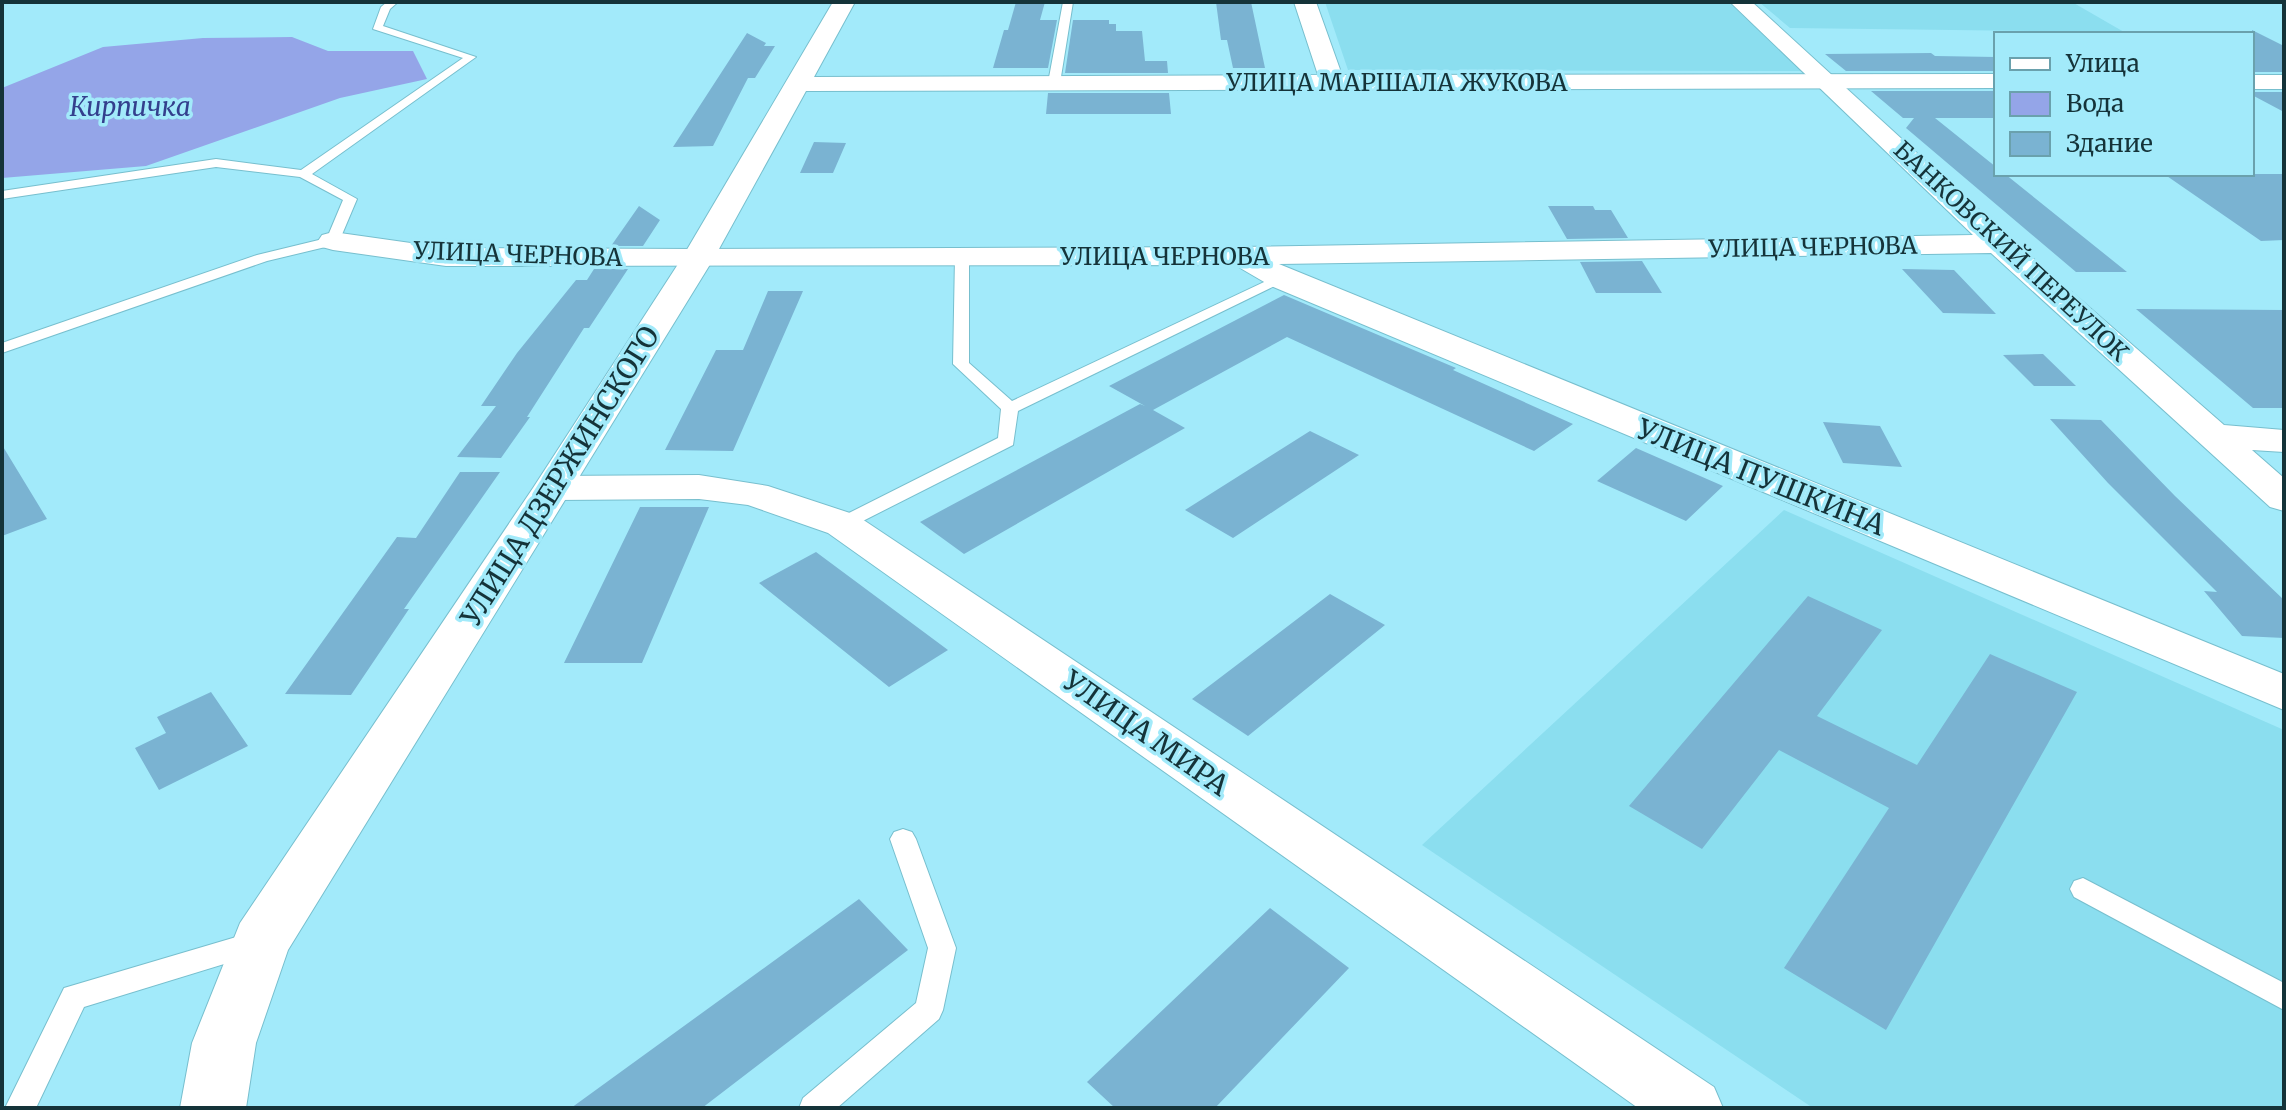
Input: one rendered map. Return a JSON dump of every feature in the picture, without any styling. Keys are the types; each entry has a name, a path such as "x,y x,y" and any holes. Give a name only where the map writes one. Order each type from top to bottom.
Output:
{"street":[{"name":"УЛИЦА ДЗЕРЖИНСКОГО","path":"213,1108 224,1043 261,941 554,488 698,258 844,2"},
{"path":"1305,2 1332,82"},
{"name":"БАНКОВСКИЙ ПЕРЕУЛОК","path":"1740,2 1999,244 2284,499"},
{"name":"УЛИЦА МАРШАЛА ЖУКОВА","path":"799,84 1994,81"},
{"path":"2254,82 2284,82"},
{"name":"УЛИЦА ЧЕРНОВА","path":"333,241 446,257 698,258 1241,256 1999,244"},
{"name":"УЛИЦА ПУШКИНА","path":"1241,256 1282,279 2284,693"},
{"path":"2214,436 2284,441"},
{"name":"УЛИЦА МИРА","path":"554,488 713,488 754,494 842,524 1691,1108"}],"lane":[{"path":"1054,83 1068,2"},
{"path":"303,174 471,57 377,27 389,5"},
{"path":"2,195 216,163 303,174 350,199 333,241 262,258 2,348"},
{"path":"962,257 961,364 1010,408"},
{"path":"1010,408 1282,279"},
{"path":"842,524 1007,441 1010,408"},
{"path":"814,1108 929,1010 942,948 903,839"},
{"path":"2083,889 2284,997"},
{"path":"20,1108 74,997 261,941"}],"shaded area":[{"path":"1325,2 1728,2 1803,71 1348,70"},
{"path":"1759,2 2072,2 2124,32 1790,28"},
{"path":"1784,510 2284,730 2284,1108 1813,1108 1422,845"}],"water":[{"name":"Кирпичка","path":"292,37 328,51 413,51 427,79 340,98 146,166 2,178 2,88 103,47 203,38"}],"building":[{"path":"1016,2 1045,2 1040,20 1057,20 1048,68 993,68"},
{"path":"1216,2 1251,2 1265,68 1233,68 1227,40 1221,40"},
{"path":"1073,20 1109,20 1109,24 1116,24 1116,31 1142,31 1145,61 1167,61 1168,73 1065,73"},
{"path":"2252,32 2284,46 2284,72 2254,72"},
{"path":"747,33 766,43 764,46 775,46 755,78 748,78 713,146 673,147"},
{"path":"1931,53 1935,56 1994,57 1994,71 1846,71 1825,54"},
{"path":"1871,91 1994,91 1994,118 1935,118 1994,165 1994,176 2007,176 2127,272 2076,272 1906,128 1914,118 1903,118"},
{"path":"2254,92 2284,92 2284,112 2254,96"},
{"path":"1048,93 1169,93 1171,114 1046,114"},
{"path":"814,142 846,143 833,173 800,173"},
{"path":"2284,174 2284,240 2261,241 2167,176"},
{"path":"639,206 660,220 643,246 611,246"},
{"path":"1548,206 1593,206 1595,210 1611,210 1628,238 1567,239"},
{"path":"1642,261 1662,293 1596,293 1580,262"},
{"path":"594,269 628,269 589,328 584,328 501,458 457,457 496,406 481,406 517,353 576,280 587,280"},
{"path":"1902,269 1954,270 1996,314 1943,313"},
{"path":"768,291 803,291 733,451 665,450 716,350 743,350"},
{"path":"1284,295 1456,368 1453,370 1573,424 1534,451 1287,337 1153,410 1185,428 964,554 920,522 1140,404 1145,406 1109,386"},
{"path":"2136,309 2284,310 2284,408 2253,408"},
{"path":"2043,354 2076,386 2034,386 2003,355"},
{"path":"2050,419 2101,420 2284,600 2284,638 2242,636 2204,591 2217,592 2108,483"},
{"path":"1823,422 1880,426 1902,467 1843,463"},
{"path":"1310,431 1359,455 1233,538 1185,510"},
{"path":"2,445 47,519 2,536"},
{"path":"1636,448 1723,486 1686,521 1597,481"},
{"path":"460,472 500,472 404,609 409,609 351,695 285,694 397,537 416,538"},
{"path":"640,507 709,507 642,663 564,663"},
{"path":"816,552 948,650 889,687 759,583"},
{"path":"1330,594 1385,625 1248,736 1192,699"},
{"path":"1808,596 1882,630 1817,716 1917,765 1990,654 2077,692 1886,1030 1784,968 1889,808 1779,750 1702,849 1629,806"},
{"path":"211,692 248,746 159,790 135,748 166,733 157,717"},
{"path":"859,899 908,950 702,1108 571,1108"},
{"path":"1270,908 1349,968 1215,1108 1115,1108 1087,1082"}]}
